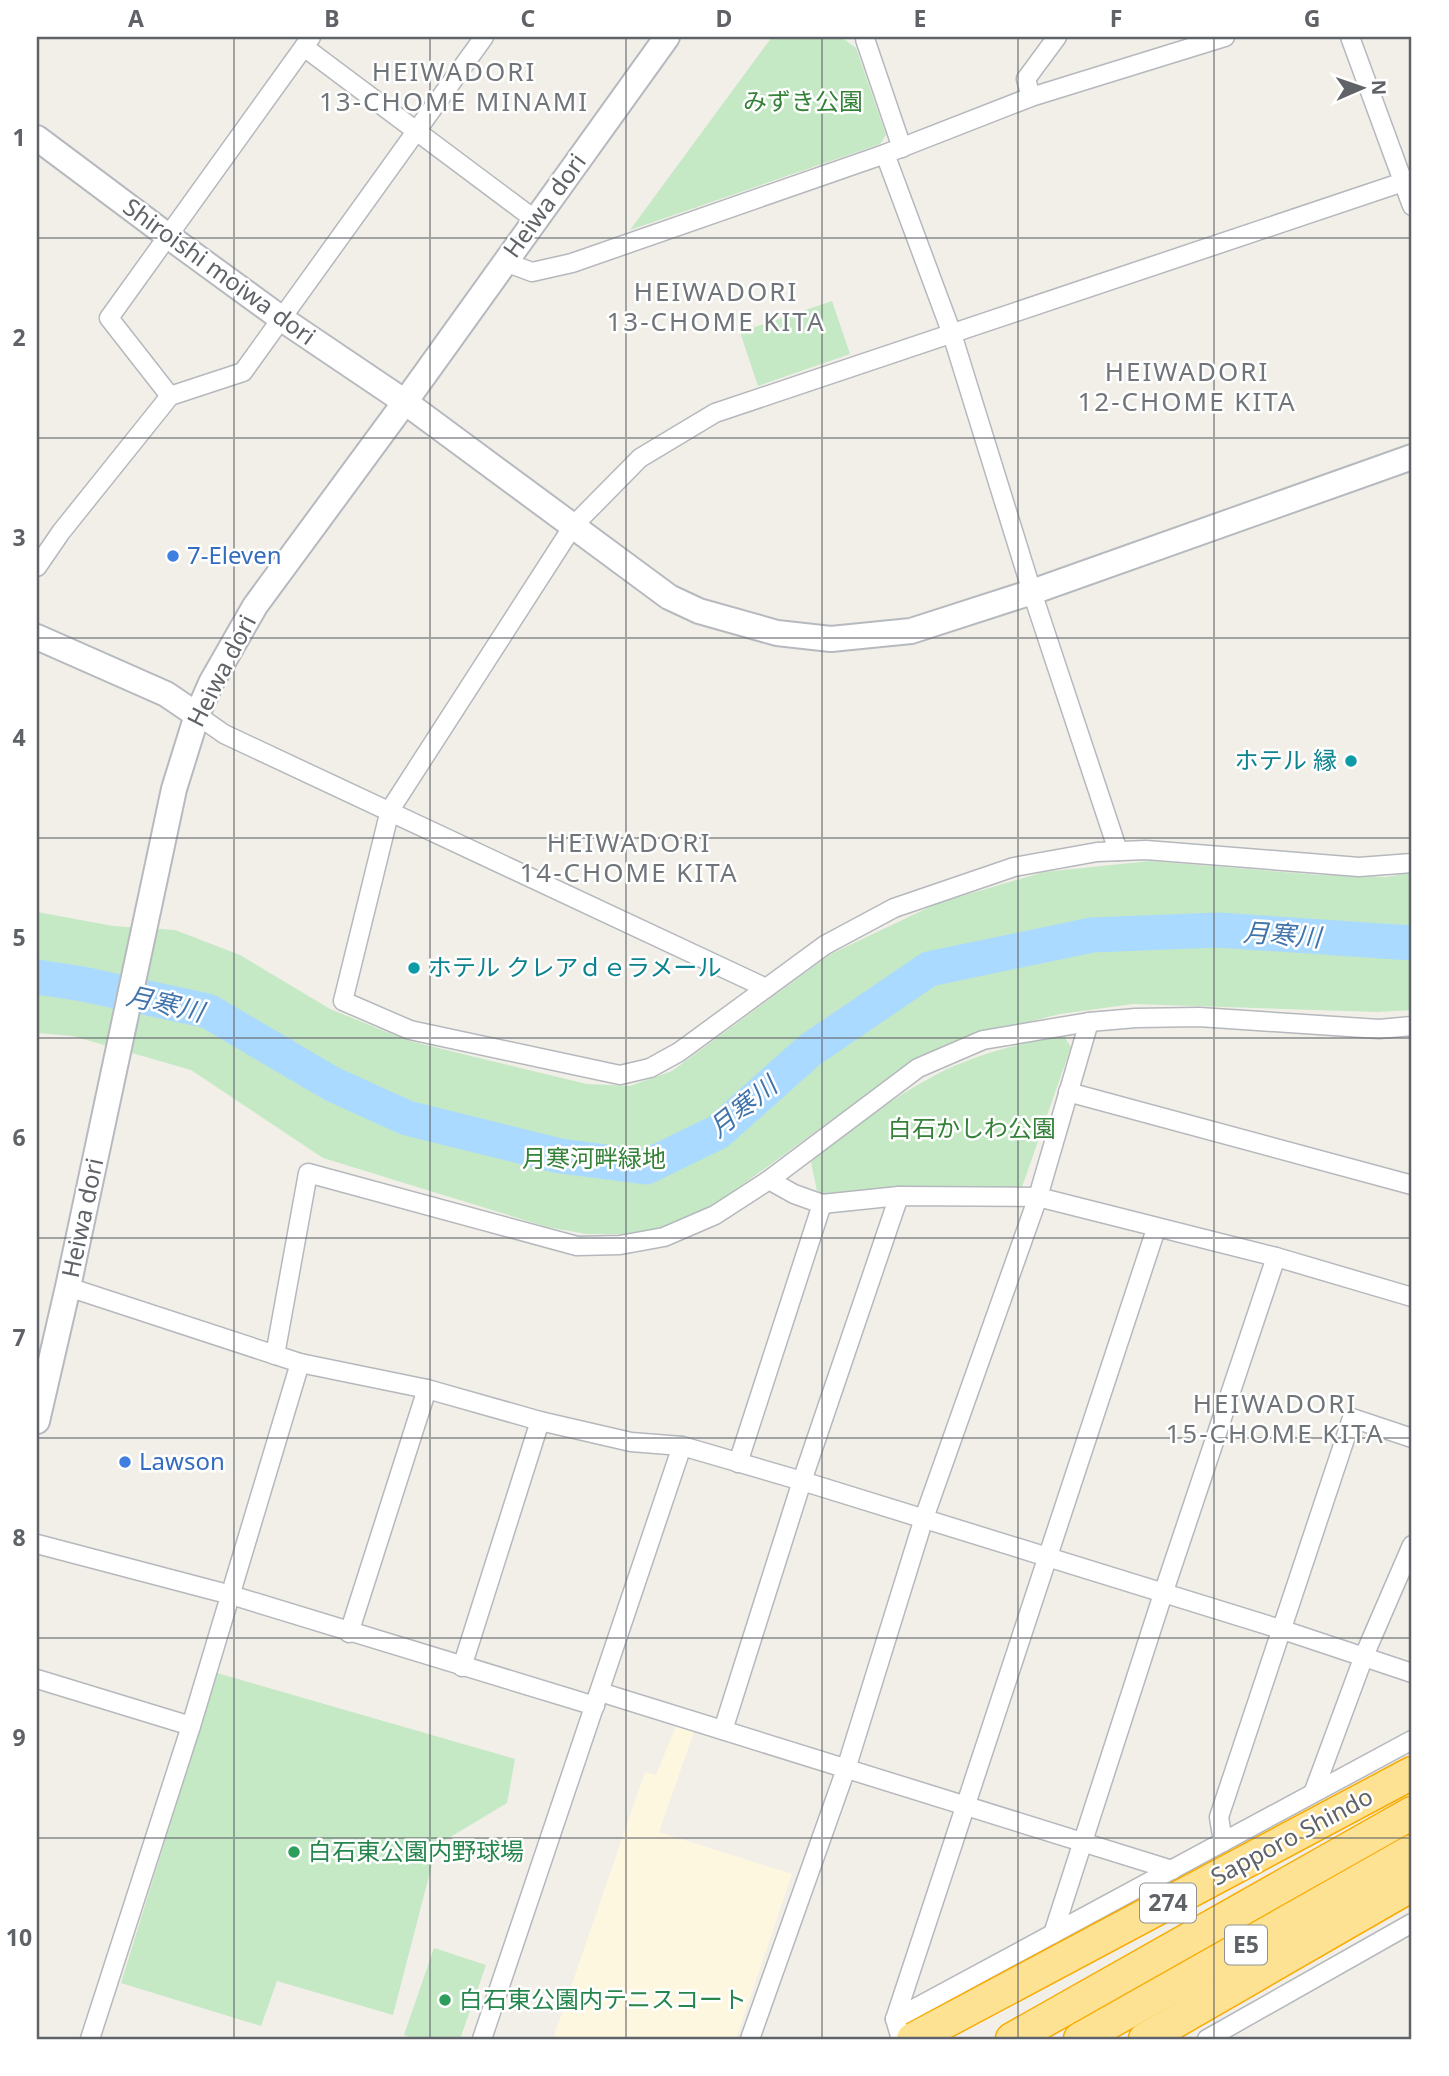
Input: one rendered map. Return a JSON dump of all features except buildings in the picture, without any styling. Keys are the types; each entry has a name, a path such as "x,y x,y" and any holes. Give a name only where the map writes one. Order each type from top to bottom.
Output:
{"highway":[{"name":"Sapporo Shindo","path":"908,2033 1412,1773"},
{"name":"E5","path":"1012,2039 1412,1813"},
{"name":"E5","path":"1080,2039 1412,1851"},
{"path":"1145,2039 1412,1885"},
{"path":"993,2039 1143,1965"}],"street":[{"path":"37,567 61,532 170,396 243,372 484,37"},
{"name":"Heiwa dori","path":"37,1421 174,789 197,715 211,682 255,606 667,37"},
{"path":"865,37 894,151 1032,592 1118,851"},
{"path":"1031,97 1026,79 1057,37"},
{"path":"505,262 533,272 572,263 894,151 1031,97 1225,37"},
{"path":"1350,37 1408,180 1412,206"},
{"path":"170,396 108,318 307,42 418,132 534,219"},
{"name":"Shiroishi moiwa dori","path":"37,138 282,319 405,402 669,597 699,611 777,633 831,639 911,631 1032,592 1412,457"},
{"path":"1408,180 715,413 640,458 573,526 390,810 343,1001 410,1030 620,1075 650,1068 679,1052 825,945 894,908 1014,867 1097,852 1118,851 1193,852 1359,867 1412,863"},
{"path":"37,637 166,694 224,734 766,988"},
{"path":"275,1354 308,1173 577,1246 620,1245 664,1237 715,1216 769,1180 918,1068 983,1040 1090,1022 1136,1018 1199,1017 1379,1028 1412,1026"},
{"path":"750,2039 846,1769 924,1518 1038,1197 1090,1022"},
{"path":"1068,1092 1412,1185"},
{"path":"769,1180 794,1194 822,1204 899,1196 1038,1197 1156,1229 1276,1257 1412,1297"},
{"path":"723,1730 802,1481 899,1196"},
{"path":"738,1462 822,1204"},
{"path":"908,2033 967,1807 1156,1229"},
{"path":"1054,1934 1163,1594 1276,1257"},
{"path":"68,1287 300,1363 426,1389 540,1421 631,1442 682,1446 738,1462 1280,1629 1412,1673"},
{"path":"90,2039 191,1726 300,1363"},
{"path":"349,1633 426,1389"},
{"path":"1223,1842 1219,1818 1352,1418 1412,1438"},
{"path":"463,1667 540,1421"},
{"path":"482,2039 682,1446"},
{"path":"37,1544 231,1595 463,1667 723,1730 1172,1870"},
{"path":"1314,1791 1364,1656 1412,1545"},
{"path":"37,1679 191,1726"},
{"path":"908,2033 1054,1934 1412,1740"},
{"path":"1207,2039 1412,1923"}],"shaded area":[{"path":"679,1719 696,1726 659,1832 792,1874 736,2039 553,2039 645,1772 656,1775"}],"green space":[{"name":"みずき公園","path":"772,37 841,37 856,48 886,135 880,144 630,230"},
{"path":"832,301 850,354 758,386 740,332"},
{"name":"月寒河畔緑地","path":"1150,861 1320,875 1387,877 1412,872 1412,1010 1377,1012 1133,1004 1060,1014 980,1034 916,1063 870,1092 724,1198 691,1217 660,1228 623,1234 587,1234 547,1227 323,1158 191,1070 73,1036 37,1033 37,912 113,926 175,930 240,955 330,1009 409,1041 587,1084 630,1086 672,1071 831,954 938,903 1044,872"},
{"name":"白石かしわ公園","path":"1063,1035 1071,1047 1022,1187 1015,1193 818,1196 811,1162 904,1093 976,1057"},
{"path":"217,1673 515,1759 507,1803 437,1845 393,2015 277,1981 261,2026 121,1983"},
{"name":"白石東公園内テニスコート","path":"434,1948 486,1965 460,2039 416,2039 404,2035"}],"waterway":[{"name":"月寒川","path":"37,977 83,984 208,1011 332,1084 407,1118 560,1156 646,1167 718,1132 810,1050 929,969 1092,935 1218,930 1412,943"}],"place":[{"name":"7-Eleven","path":"173,556"},
{"name":"ホテル 縁","path":"1351,761"},
{"name":"ホテル クレアｄｅラメール","path":"414,968"},
{"name":"Lawson","path":"125,1462"},
{"name":"白石東公園内野球場","path":"294,1852"},
{"name":"白石東公園内テニスコート","path":"445,2000"}],"district":[{"name":"HEIWADORI 13-CHOME MINAMI","path":"454,87"},
{"name":"HEIWADORI 13-CHOME KITA","path":"716,307"},
{"name":"HEIWADORI 12-CHOME KITA","path":"1187,387"},
{"name":"HEIWADORI 14-CHOME KITA","path":"629,858"},
{"name":"HEIWADORI 15-CHOME KITA","path":"1275,1419"}]}
